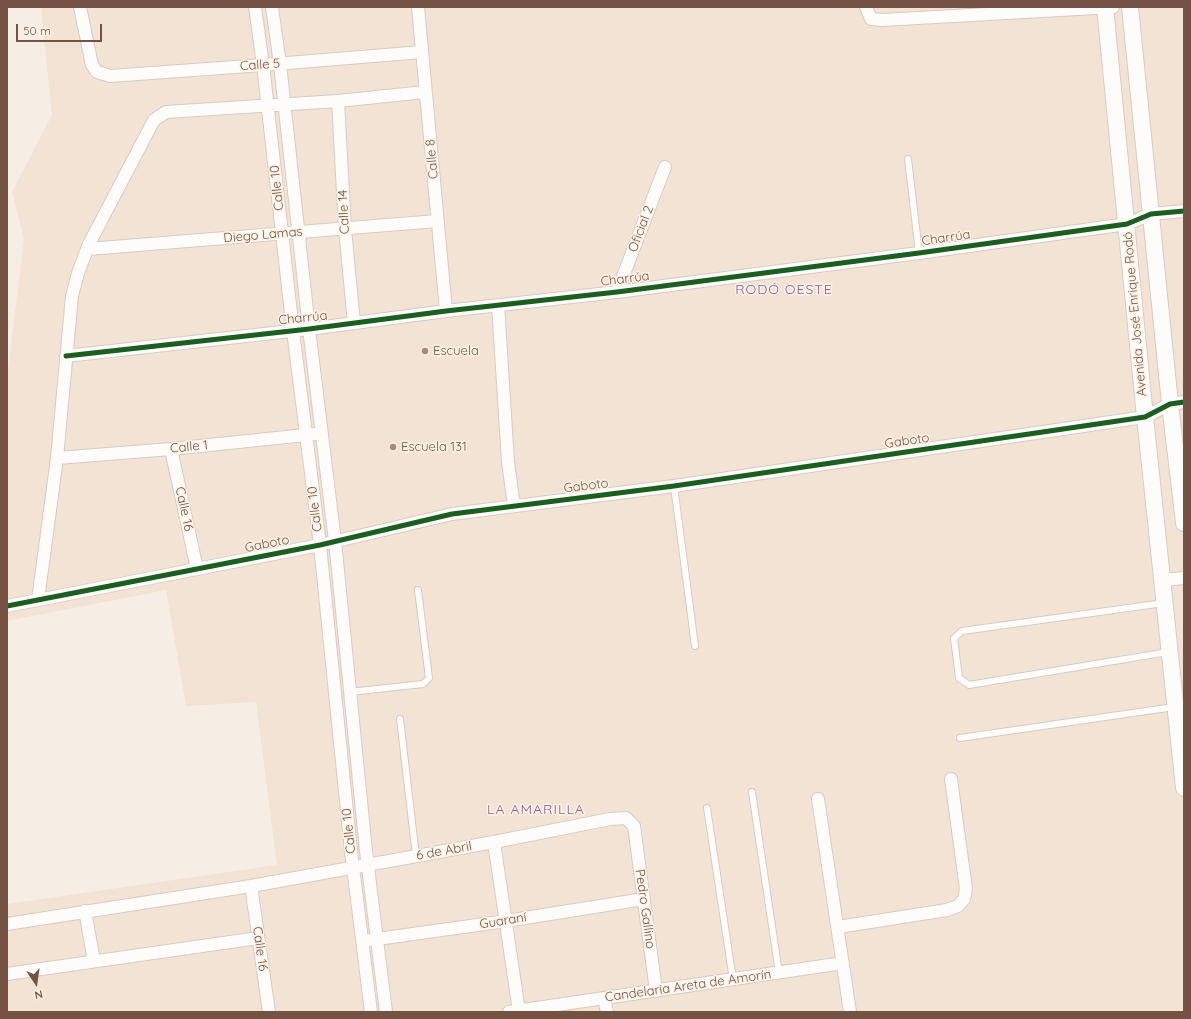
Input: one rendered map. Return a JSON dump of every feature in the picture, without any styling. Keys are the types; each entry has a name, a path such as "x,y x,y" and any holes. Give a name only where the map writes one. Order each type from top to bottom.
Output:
{"street":[{"name":"Calle 5","path":"80,7 92,65 98,72 110,76 422,52"},
{"name":"Calle 10","path":"255,7 320,545 353,868 371,1012"},
{"name":"Calle 10","path":"272,7 285,104 309,329 335,541 368,865 386,1012"},
{"name":"Calle 8","path":"418,7 446,311"},
{"path":"866,7 871,19 882,20 1108,7"},
{"name":"Avenida José Enrique Rodó","path":"1108,7 1145,417 1184,788"},
{"name":"Avenida José Enrique Rodó","path":"1130,7 1151,214 1177,403 1184,523"},
{"path":"38,600 57,458 72,296 78,273 89,244 154,120 166,112 338,101 426,92"},
{"name":"Calle 14","path":"338,101 345,229 354,324"},
{"name":"Oficial 2","path":"617,292 665,167"},
{"name":"Charrúa","path":"66,356 354,324 446,311 617,292 919,253 1127,224 1151,214 1184,211"},
{"name":"Diego Lamas","path":"88,249 437,221"},
{"path":"498,305 508,462 514,506"},
{"name":"Gaboto","path":"7,606 320,545 452,514 674,486 1145,417 1177,403"},
{"name":"Calle 1","path":"57,458 170,449 322,433"},
{"name":"Calle 16","path":"170,449 197,569"},
{"path":"1163,580 1184,578"},
{"path":"838,927 947,910 958,906 964,899 966,889 951,779"},
{"path":"818,799 850,1012"},
{"name":"6 de Abril","path":"7,924 251,886 494,842 610,819 626,818 634,826"},
{"name":"Pedro Gallino","path":"634,826 656,991"},
{"path":"494,842 506,921 514,1011"},
{"name":"Calle 16","path":"251,886 269,1012"},
{"name":"Guaraní","path":"362,941 506,921 644,898"},
{"path":"85,911 94,961"},
{"path":"7,974 258,938"},
{"name":"Candelaria Areta de Amorín","path":"514,1011 843,963"},
{"path":"604,999 607,1012"}],"lane":[{"path":"908,159 919,253"},
{"path":"674,486 695,646"},
{"path":"350,692 423,684 429,678 418,590"},
{"path":"1164,603 962,631 954,638 959,678 970,685 1170,652"},
{"path":"960,738 1176,706"},
{"path":"400,718 416,856"},
{"path":"752,792 779,973"},
{"path":"707,808 733,980"}],"shaded area":[{"path":"41,7 1184,7 1184,1012 7,1012 7,904 277,865 256,702 186,706 166,590 7,621 7,377 24,239 12,192 52,115"}],"cycle path":[{"path":"66,356 309,329 446,311 617,292 919,253 1127,224 1151,214 1184,211"},
{"path":"7,606 320,545 452,514 674,486 1145,417 1170,404 1184,402"}],"place":[{"name":"Escuela","path":"425,351"},
{"name":"Escuela 131","path":"393,447"}],"district":[{"name":"RODÓ OESTE","path":"784,290"},
{"name":"LA AMARILLA","path":"536,810"}]}
